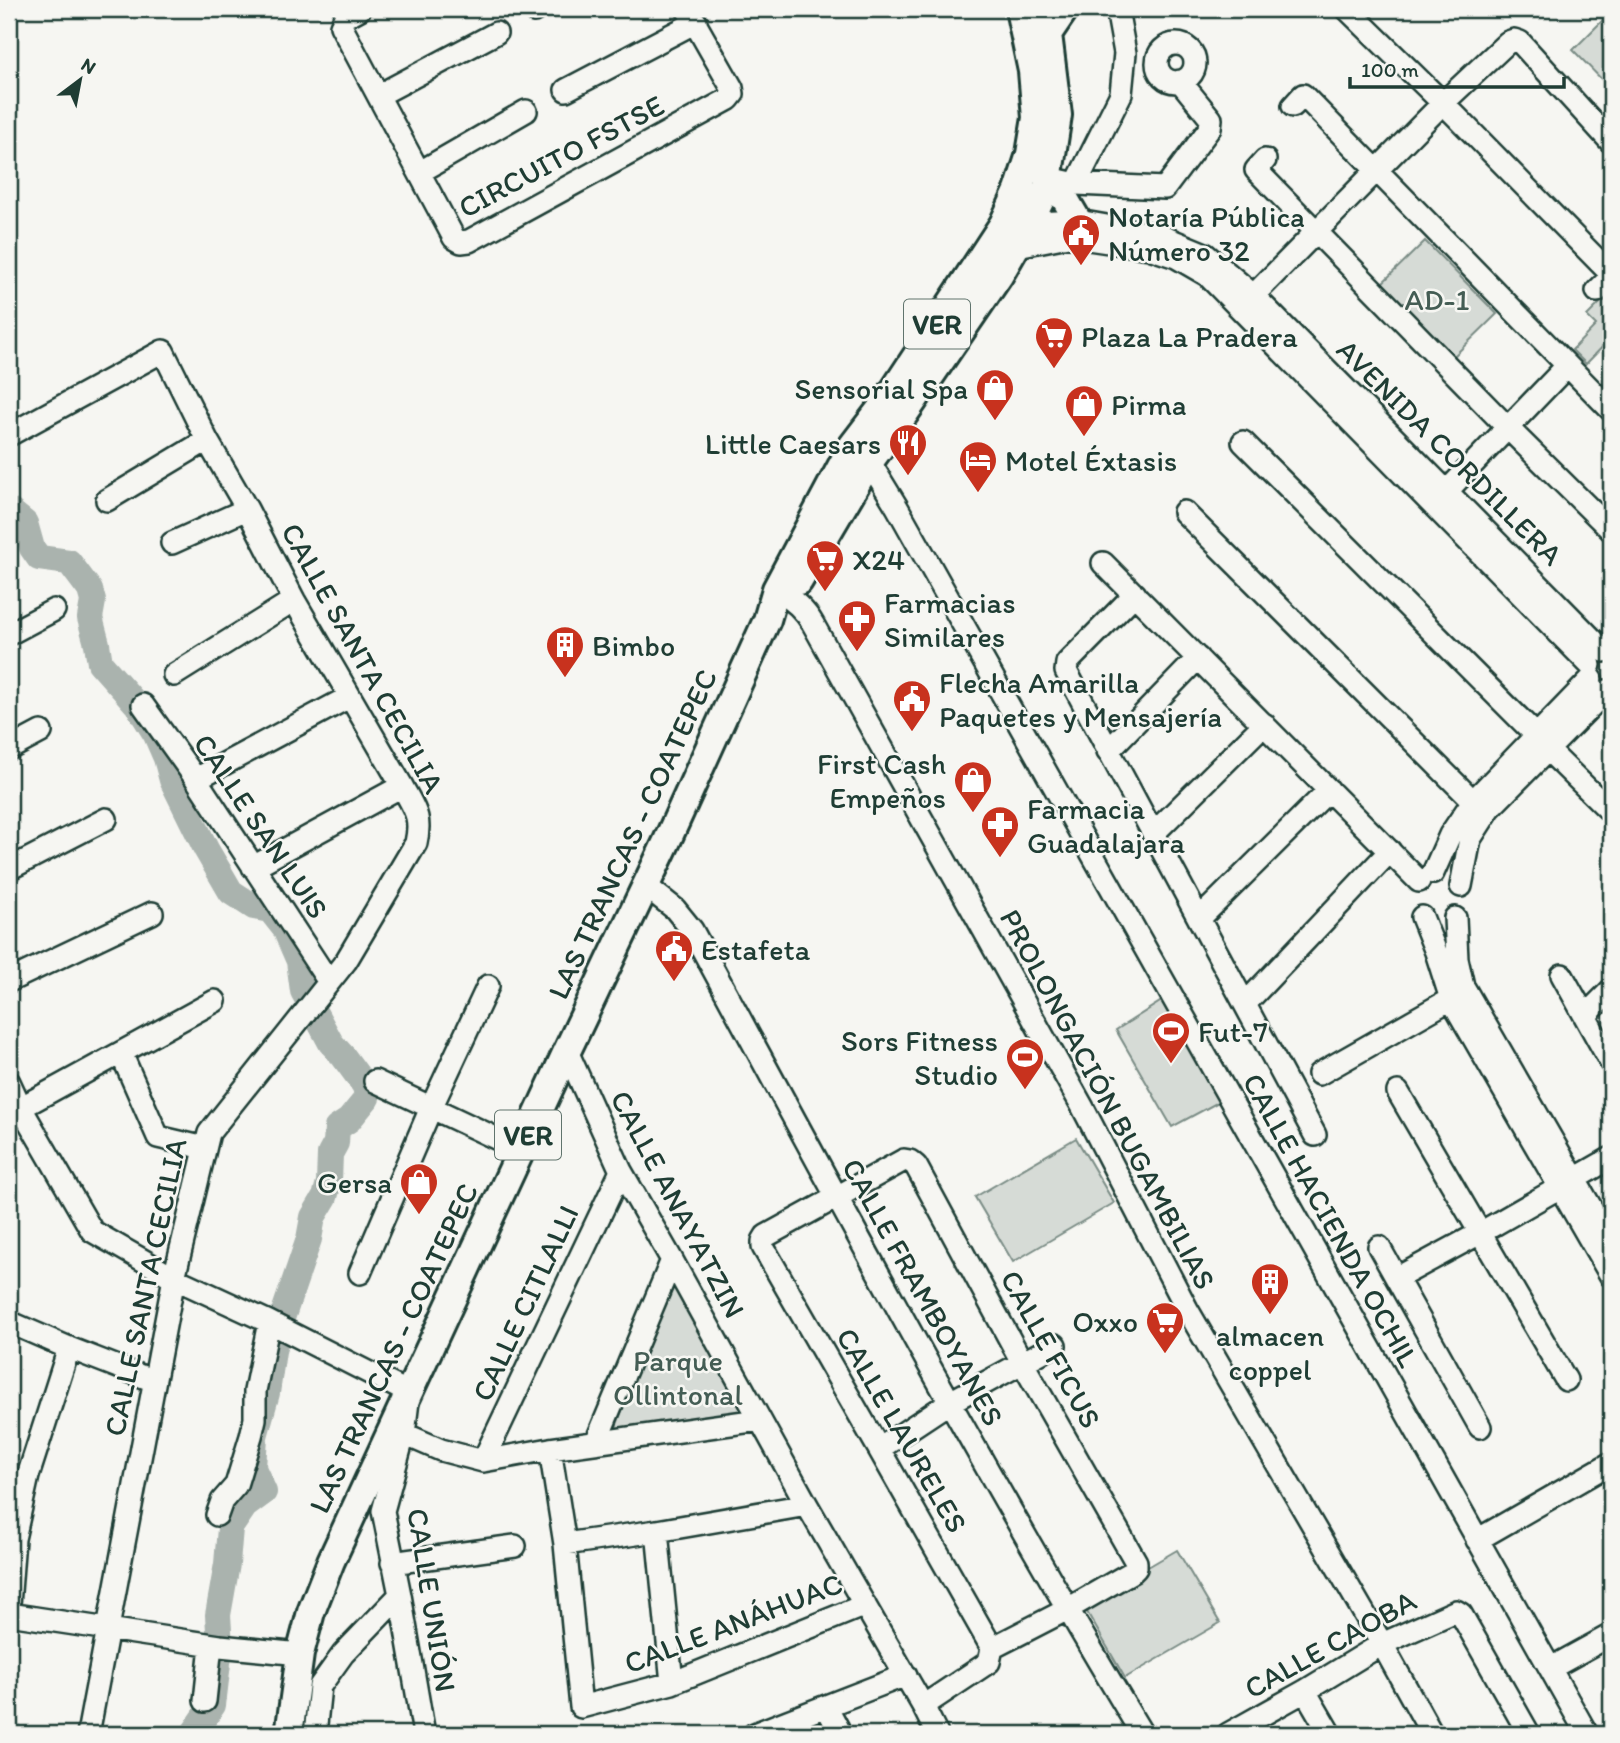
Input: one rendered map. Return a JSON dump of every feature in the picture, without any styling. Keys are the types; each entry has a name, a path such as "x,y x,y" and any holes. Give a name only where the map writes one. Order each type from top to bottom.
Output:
{"main road":[{"name":"LAS TRANCAS - COATEPEC","path":"289,1734 300,1654 311,1612 331,1561 767,620 783,593 806,568 860,455 906,412 992,288 1017,231 1048,183 1048,34 1018,9"},
{"name":"LAS TRANCAS - COATEPEC","path":"1017,231 1018,191 1030,154 1047,116 1032,71 1018,9"},
{"path":"1048,34 1065,9"},
{"path":"1048,183 1064,197 1078,221"}],"street":[{"name":"CIRCUITO FSTSE","path":"360,9 345,17 341,26 454,238 461,242 469,241 729,99 733,94 732,88 692,15"},
{"path":"1076,184 1121,94 1125,53 1117,9"},
{"path":"1347,9 1443,103 1607,281"},
{"path":"566,90 692,15"},
{"path":"379,95 496,33"},
{"path":"1247,301 1443,103 1508,42 1520,42 1611,142"},
{"path":"1048,183 1165,188 1210,128 1211,119 1180,81"},
{"path":"1293,106 1303,95 1611,410"},
{"path":"420,172 526,111"},
{"path":"1265,160 1256,170 1611,530"},
{"name":"AVENIDA CORDILLERA","path":"1017,231 1078,221 1159,235 1205,254 1220,265 1247,301 1602,671"},
{"name":"AVENIDA CORDILLERA","path":"1017,231 1149,248 1176,257 1247,301 1447,491 1602,671"},
{"name":"CALLE SANTA CECILIA","path":"9,435 163,351 207,440 247,509 294,600 402,786 416,812 419,826 416,843 346,961 209,1133 174,1278 88,1734"},
{"path":"1447,491 1567,366"},
{"path":"107,500 207,440"},
{"path":"1243,442 1611,812"},
{"name":"CALLE HACIENDA OCHIL","path":"860,455 875,471 915,538 1587,1734"},
{"path":"172,543 247,509"},
{"path":"1184,512 1473,802"},
{"path":"1103,562 1390,851 1426,877 1448,874 1455,879 1464,894 1464,903 1455,918 1438,923 1422,917"},
{"name":"PROLONGACIÓN BUGAMBILIAS","path":"783,593 807,614 813,624 1082,1106 1187,1308 1432,1734"},
{"path":"1135,594 1067,663 1066,671 1315,1135"},
{"path":"174,675 294,600"},
{"path":"9,634 54,610"},
{"path":"1108,751 1198,658"},
{"path":"1485,1041 1451,999 1436,952 1414,903 1415,888 1426,877 1473,802 1513,772 1542,743 1602,671"},
{"path":"196,779 349,696"},
{"name":"CALLE SAN LUIS","path":"144,705 196,779 329,982"},
{"path":"1153,834 1264,724"},
{"path":"9,750 41,732"},
{"path":"1461,886 1470,839 1513,772"},
{"path":"253,867 402,786"},
{"path":"1199,919 1329,790"},
{"path":"9,869 106,819"},
{"path":"1245,1004 1390,851"},
{"name":"CALLE FRAMBOYANES","path":"646,886 675,909 692,930 950,1402 1066,1609 1142,1734"},
{"path":"9,981 152,913"},
{"path":"1455,918 1457,959 1463,986 1485,1041 1567,1183 1611,1276"},
{"path":"1562,975 1611,1063"},
{"path":"360,1273 431,1108 488,986"},
{"path":"1588,1021 1611,990"},
{"path":"1319,1074 1451,999"},
{"path":"15,1111 215,1001"},
{"path":"1588,1021 1611,1046"},
{"name":"CALLE ANAYATZIN","path":"567,1052 621,1171 937,1734"},
{"path":"121,1053 158,1137 205,1148"},
{"path":"375,1081 521,1150"},
{"path":"9,1082 15,1111 92,1231 174,1278 269,1322 409,1393"},
{"path":"1398,1092 1566,1380"},
{"path":"1397,1278 1611,1158"},
{"name":"CALLE FICUS","path":"836,1197 904,1160 916,1166 1136,1562 1136,1568 1132,1572 1066,1609"},
{"name":"CALLE CITLALLI","path":"483,1461 621,1171"},
{"path":"1567,1183 1611,1242"},
{"name":"CALLE LAURELES","path":"836,1197 766,1236 763,1247 880,1449 990,1655"},
{"path":"1379,1247 1480,1427"},
{"path":"596,1442 672,1260"},
{"path":"9,1322 154,1381"},
{"path":"217,1515 222,1500 236,1485 251,1436 255,1419 255,1391 269,1322"},
{"path":"880,1449 950,1402 1055,1345"},
{"path":"9,1605 13,1539 28,1476 68,1348"},
{"name":"CALLE UNIÓN","path":"409,1393 404,1434 383,1511 424,1734"},
{"path":"404,1434 442,1450 483,1461 550,1448 759,1420"},
{"path":"550,1448 565,1544 807,1505"},
{"path":"1477,1539 1611,1463"},
{"path":"657,1531 672,1683"},
{"name":"CALLE ANÁHUAC","path":"565,1544 581,1707 672,1683 865,1605"},
{"path":"393,1563 515,1546"},
{"path":"315,1734 320,1686 343,1654 400,1595"},
{"path":"923,1706 990,1655 1066,1609"},
{"name":"CALLE CAOBA","path":"1234,1733 1382,1644 1455,1611 1461,1614 1529,1734"},
{"path":"9,1614 211,1645 300,1654"},
{"path":"1551,1668 1611,1635"},
{"path":"205,1702 211,1645"},
{"path":"754,1734 906,1675"},
{"path":"1305,1691 1330,1734"},
{"path":"826,1706 841,1734"}],"green space":[{"path":"1611,12 1611,89 1573,50"},
{"name":"AD-1","path":"1425,241 1497,314 1450,360 1378,287"},
{"path":"1611,292 1611,338 1586,364 1572,350 1596,325 1587,316"},
{"name":"Fut-7","path":"1168,997 1224,1099 1172,1127 1116,1030"},
{"path":"1076,1138 1114,1203 1013,1262 975,1197"},
{"name":"Parque Ollintonal","path":"672,1274 743,1412 615,1430"},
{"path":"1177,1550 1220,1623 1125,1678 1083,1605"}],"waterway":[{"path":"9,510 25,523 32,548 39,558 69,562 90,590 93,601 90,618 100,663 138,706 156,735 172,780 231,892 254,907 270,910 285,929 299,961 303,991 331,1043 365,1086 367,1098 349,1120 337,1128 336,1143 330,1154 329,1182 325,1197 313,1217 309,1239 279,1327 267,1393 255,1436 253,1468 264,1492 245,1506 230,1528 218,1615 220,1646 213,1705 193,1734"}],"place":[{"name":"Notaría Pública Número 32","path":"1081,267"},
{"name":"Plaza La Pradera","path":"1054,370"},
{"name":"Sensorial Spa","path":"995,422"},
{"name":"Pirma","path":"1084,438"},
{"name":"Little Caesars","path":"908,477"},
{"name":"Motel Éxtasis","path":"978,494"},
{"name":"X24","path":"825,593"},
{"name":"Farmacias Similares","path":"857,653"},
{"name":"Bimbo","path":"565,679"},
{"name":"Flecha Amarilla Paquetes y Mensajería","path":"912,733"},
{"name":"First Cash Empeños","path":"973,814"},
{"name":"Farmacia Guadalajara","path":"1000,859"},
{"name":"Estafeta","path":"674,983"},
{"name":"Fut-7","path":"1171,1065"},
{"name":"Sors Fitness Studio","path":"1025,1091"},
{"name":"Gersa","path":"419,1216"},
{"name":"almacen coppel","path":"1270,1316"},
{"name":"Oxxo","path":"1165,1355"}]}
